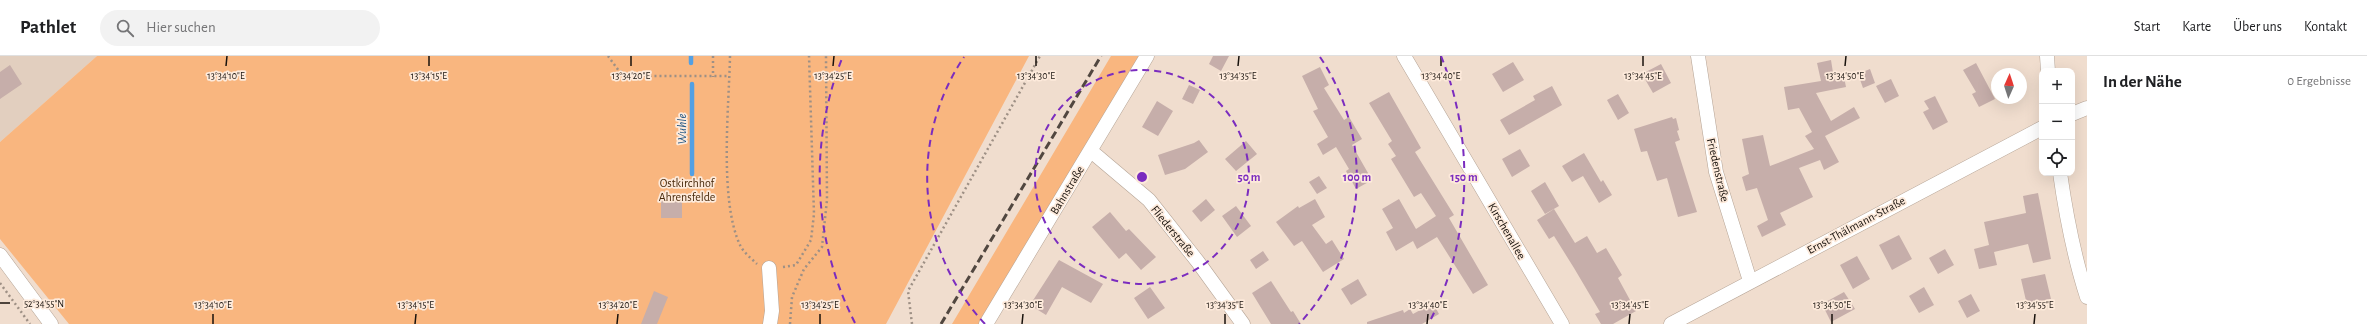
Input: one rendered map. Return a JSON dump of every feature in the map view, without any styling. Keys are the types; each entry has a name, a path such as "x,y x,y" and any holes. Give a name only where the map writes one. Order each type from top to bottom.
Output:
{"street":[{"name":"Bahnstraße","path":"986,324 1147,56"},
{"name":"Kirschenallee","path":"1404,56 1562,324"},
{"name":"Friedenstraße","path":"1698,56 1716,172 1750,281"},
{"path":"2047,56 2048,68"},
{"path":"2075,113 2087,108"},
{"name":"Ernst-Thälmann-Straße","path":"1671,324 2039,130"},
{"name":"Fliederstraße","path":"1091,150 1149,200 1198,262 1243,324"},
{"path":"2060,176 2068,223 2079,273 2087,297"},
{"path":"0,254 51,324"},
{"path":"769,268 772,311 770,324"}],"path":[{"path":"608,56 619,71 632,76 729,76"},
{"path":"713,56 713,77"},
{"path":"730,56 728,185 731,213 741,246 756,264 769,268 796,265 811,240 814,214 809,56"},
{"path":"790,324 792,297 804,268 822,247 827,200 826,56"},
{"path":"912,324 908,291 1040,56"},
{"path":"0,283 30,324"}],"shaded area":[{"path":"0,56 97,56 0,142"}],"green space":[{"name":"Ostkirchhof Ahrensfelde","path":"97,56 1029,56 886,324 69,324 0,239 0,142"},
{"path":"1111,56 1140,56 981,324 952,324"}],"building":[{"path":"1213,56 1229,56 1221,71 1209,64"},
{"path":"1831,60 1834,79 1844,77 1846,87 1816,93 1831,121 1854,107 1860,118 1825,136 1839,162 1824,170 1820,160 1799,168 1813,197 1780,213 1786,225 1762,237 1757,226 1768,220 1757,188 1746,191 1742,177 1749,174 1742,139 1763,135 1770,166 1814,149 1805,136 1812,132 1799,108 1788,110 1784,87 1821,81 1817,63"},
{"path":"1513,62 1524,80 1503,92 1492,74"},
{"path":"1976,63 1991,91 1991,101 1979,107 1972,94 1976,92 1963,70"},
{"path":"1661,64 1671,83 1653,93 1642,74"},
{"path":"10,65 22,84 0,99 0,72"},
{"path":"1320,67 1329,85 1324,88 1344,120 1349,117 1362,139 1352,145 1372,180 1356,189 1346,171 1349,169 1336,147 1323,155 1317,144 1328,137 1313,111 1318,109 1302,76"},
{"path":"1870,69 1875,83 1863,88 1858,74"},
{"path":"1891,79 1899,96 1885,103 1876,86"},
{"path":"1189,85 1200,90 1193,104 1182,99"},
{"path":"1552,86 1562,105 1509,135 1500,120 1535,100 1533,96"},
{"path":"1389,92 1421,148 1415,152 1454,215 1449,218 1488,285 1473,294 1437,237 1417,249 1413,241 1396,251 1386,232 1393,228 1382,209 1399,199 1416,229 1436,216 1421,193 1414,197 1391,159 1396,156 1388,144 1392,141 1369,103"},
{"path":"1618,94 1629,113 1618,120 1607,100"},
{"path":"1935,96 1948,122 1933,130 1923,112 1929,109 1924,101"},
{"path":"1157,101 1173,111 1158,136 1142,127"},
{"path":"1672,117 1673,119 1676,118 1679,130 1677,131 1680,140 1675,142 1697,212 1678,217 1667,178 1657,181 1647,151 1641,152 1634,129"},
{"path":"1199,140 1208,152 1185,169 1165,175 1158,155"},
{"path":"1246,141 1257,154 1236,171 1225,159"},
{"path":"1520,149 1530,166 1512,177 1502,159"},
{"path":"1584,153 1601,182 1603,180 1612,195 1599,203 1583,176 1572,182 1562,166"},
{"path":"1319,176 1327,188 1317,194 1309,182"},
{"path":"1545,182 1559,206 1545,214 1531,191"},
{"path":"2038,193 2051,259 2033,263 2028,244 1994,252 1997,265 1979,269 1974,249 1989,245 1984,222 2026,213 2023,196"},
{"path":"661,196 682,196 682,218 661,218"},
{"path":"1206,199 1215,210 1201,222 1192,211"},
{"path":"1315,199 1325,217 1312,225 1326,244 1332,240 1344,259 1323,272 1302,241 1294,246 1276,222 1298,206 1299,208"},
{"path":"1236,206 1251,226 1237,237 1222,216"},
{"path":"1554,209 1575,243 1587,236 1597,253 1606,248 1622,275 1618,278 1636,311 1613,324 1601,324 1595,314 1600,312 1574,268 1554,236 1549,239 1537,220"},
{"path":"1110,212 1126,231 1129,229 1156,257 1141,270 1126,253 1119,259 1092,227"},
{"path":"1899,235 1912,259 1892,270 1879,245"},
{"path":"1945,249 1954,265 1938,274 1929,258"},
{"path":"1263,251 1269,260 1256,269 1250,260"},
{"path":"1857,256 1870,279 1853,289 1840,265"},
{"path":"1059,260 1103,284 1091,303 1062,287 1046,315 1030,305"},
{"path":"2045,274 2051,299 2027,305 2021,279"},
{"path":"1358,279 1367,295 1351,305 1341,289"},
{"path":"1271,281 1291,312 1293,311 1301,324 1271,324 1252,293"},
{"path":"1150,287 1165,308 1148,319 1134,298"},
{"path":"1924,287 1934,305 1919,313 1909,296"},
{"path":"654,291 668,297 657,324 641,324"},
{"path":"1844,292 1855,309 1831,322 1822,304"},
{"path":"1971,294 1980,311 1967,318 1958,301"},
{"path":"1433,303 1439,314 1422,324 1367,324 1367,322 1403,310 1404,313 1410,309 1413,314"}],"waterway":[{"name":"Wuhle","path":"691,56 691,63"},
{"name":"Wuhle","path":"692,84 692,174"}],"railway":[{"path":"941,324 1101,56"}]}
